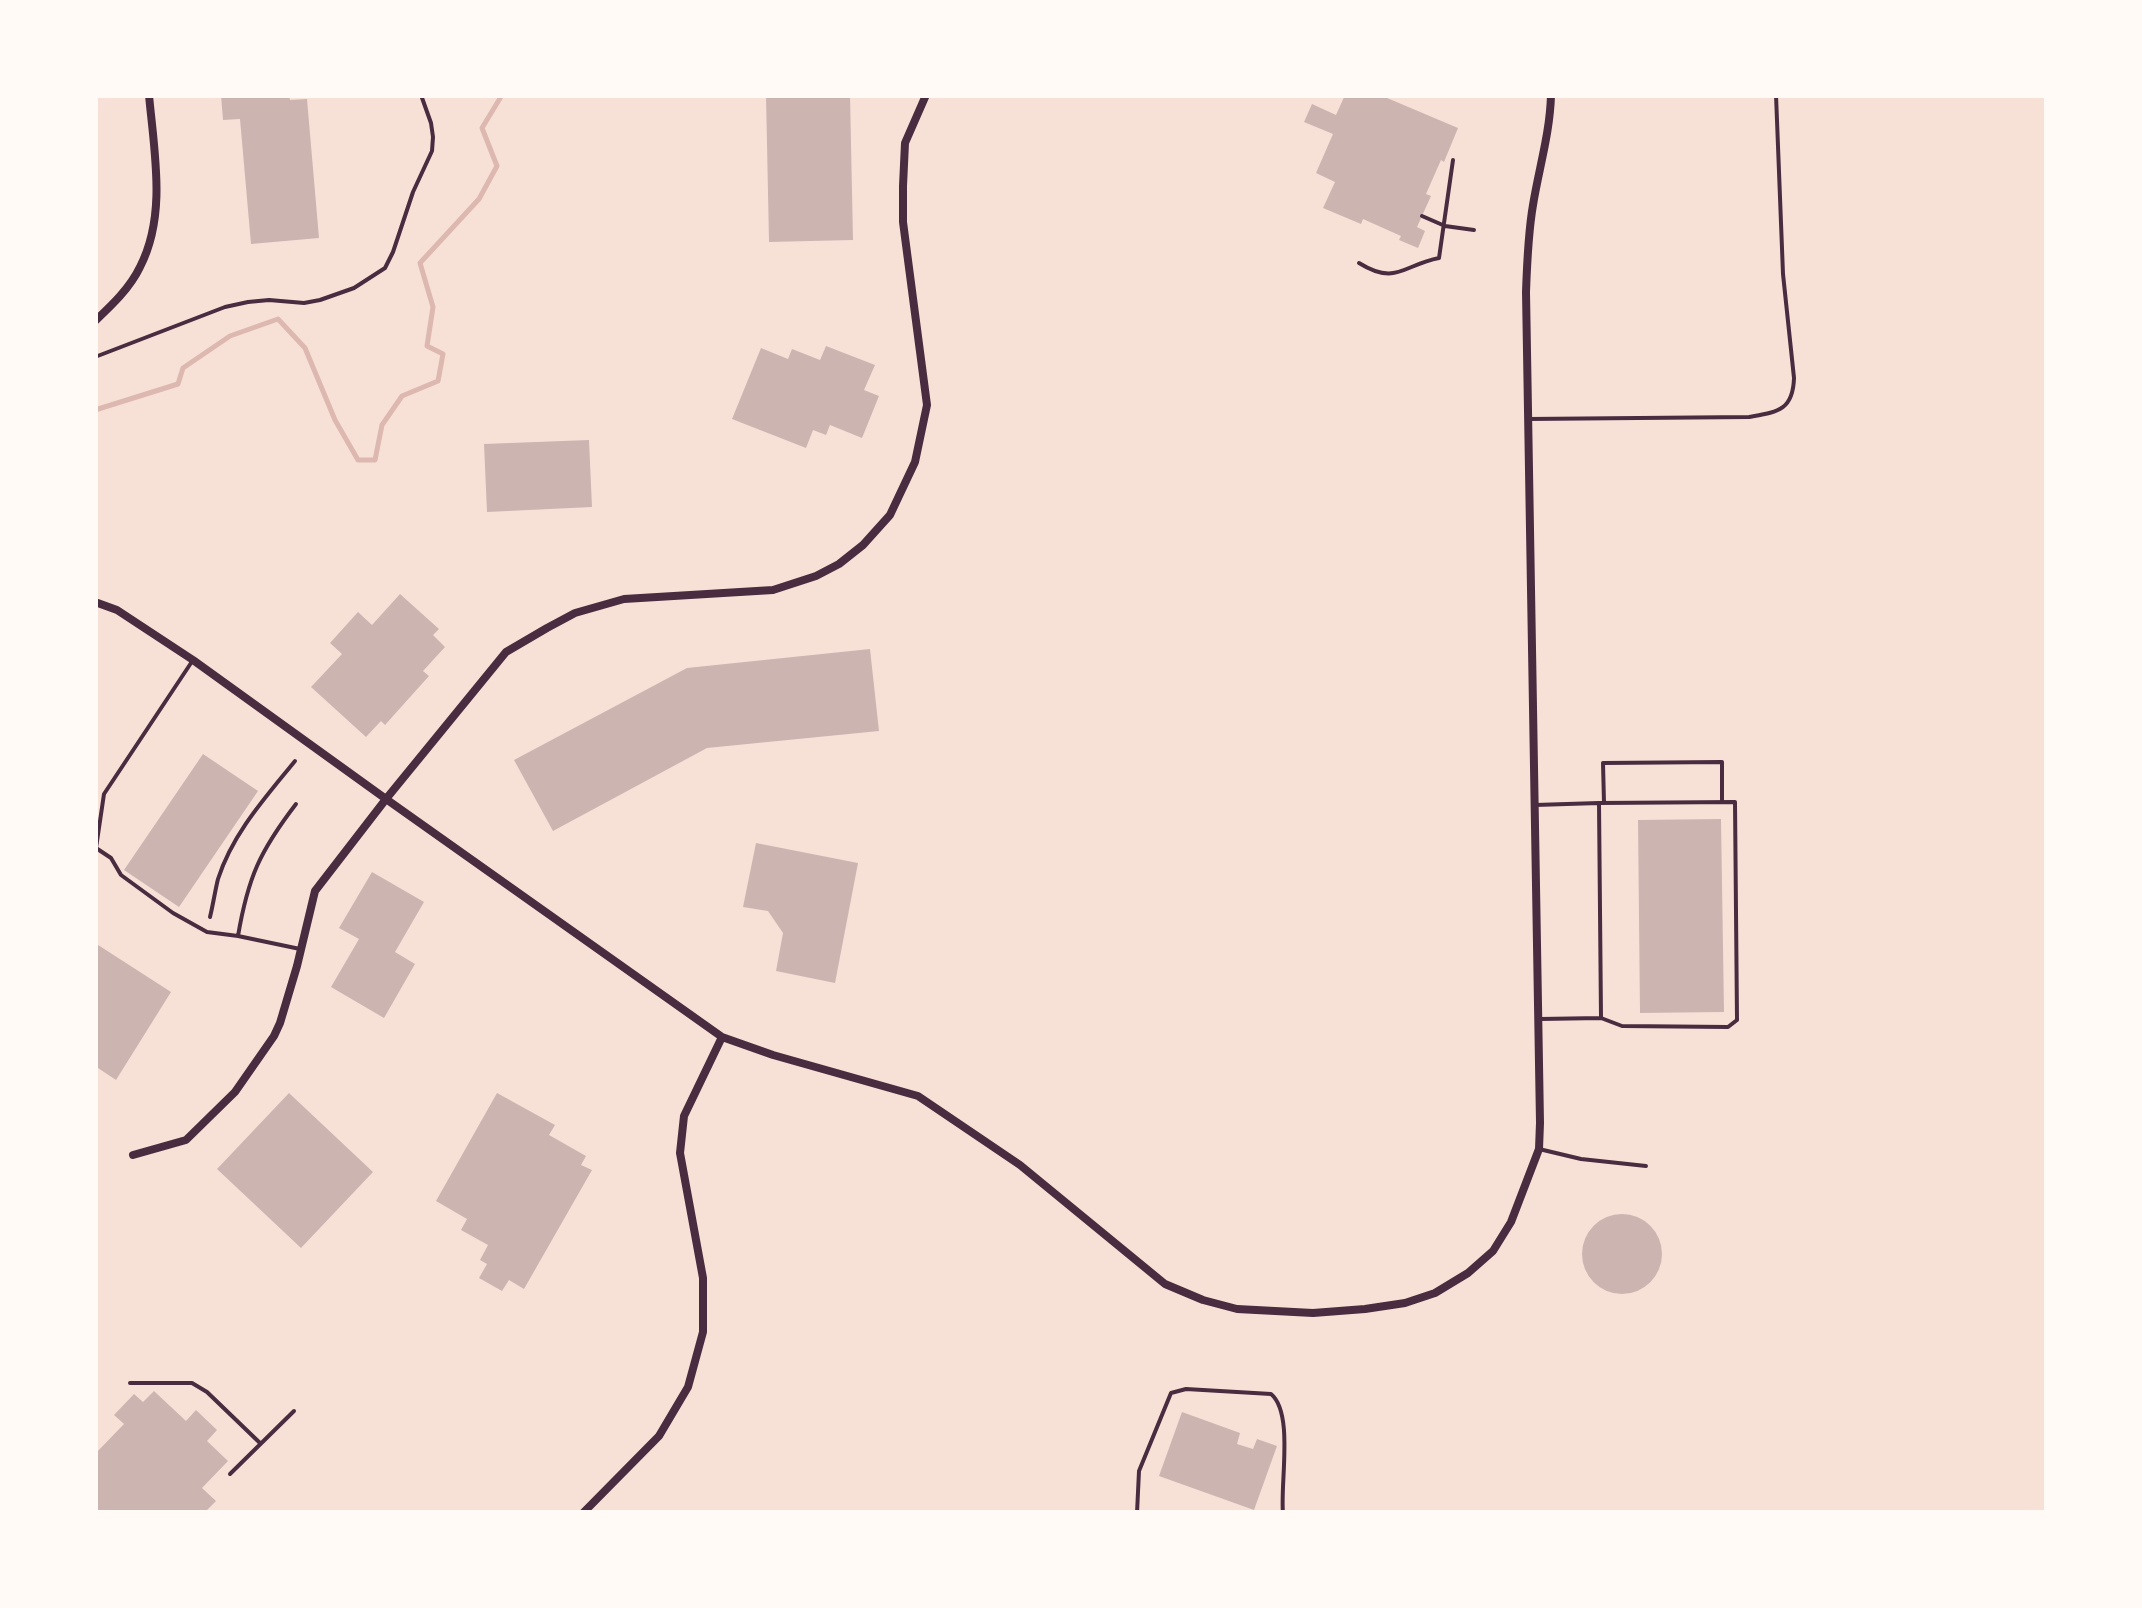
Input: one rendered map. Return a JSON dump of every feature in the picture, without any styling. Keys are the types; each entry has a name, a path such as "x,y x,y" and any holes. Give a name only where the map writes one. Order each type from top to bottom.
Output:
{"street":[{"path":"95,321 140,269 150,243 157,186 150,95"},
{"path":"133,1155 186,1140 234,1092 274,1036 286,1004 314,891 506,652 576,614 624,599 773,590 806,580 840,564 890,515 915,462 927,405 903,222 902,186 906,144 926,95"},
{"path":"95,602 116,610 193,660 722,1037 918,1096 1020,1164 1166,1284 1203,1300 1236,1308 1313,1313 1405,1303 1435,1293 1468,1273 1493,1251 1511,1222 1539,1149 1527,255 1551,95"},
{"path":"583,1513 659,1436 688,1388 703,1332 703,1278 680,1153 684,1116 722,1037"}],"lane":[{"path":"1528,418 1749,416 1774,412 1788,404 1794,394 1794,378 1782,274 1776,95"},
{"path":"193,660 104,794 96,848 111,858 121,874 172,913 206,932 300,948"},
{"path":"1601,1018 1603,763 1722,762 1722,802"},
{"path":"1534,805 1735,802 1737,1020 1728,1027 1622,1026 1601,1018 1538,1018"},
{"path":"238,936 250,880 268,840 296,804"},
{"path":"1539,1149 1580,1159 1646,1166"},
{"path":"130,1383 192,1384 207,1392 260,1443"},
{"path":"1137,1513 1139,1471 1149,1443 1171,1393 1186,1389 1271,1394 1279,1400 1284,1424 1283,1513"},
{"path":"230,1474 294,1411"}],"path":[{"path":"95,358 225,307 258,301 320,300 354,288 384,268 432,151 431,123 421,95"},
{"path":"1359,263 1380,274 1390,274 1420,261 1439,258 1453,160"},
{"path":"1422,216 1444,226 1474,230"},
{"path":"210,918 218,880 232,846 245,823 295,761"}],"building":[{"path":"221,95 289,95 290,100 307,99 319,238 251,244 240,119 223,120"},
{"path":"766,95 850,95 853,240 769,242"},
{"path":"1345,95 1380,95 1458,128 1426,194 1431,196 1417,227 1425,231 1418,248 1363,219 1361,224 1323,208 1335,182 1316,173 1333,134 1304,122 1312,104 1336,115"},
{"path":"826,346 875,365 864,390 879,396 862,438 830,425 826,435 813,430 806,448 732,419 761,348 788,359 792,349 820,360"},
{"path":"589,440 592,507 487,512 484,444"},
{"path":"400,594 439,629 433,635 445,647 423,671 429,676 385,725 381,721 366,737 311,687 342,654 330,643 358,612 372,625"},
{"path":"870,649 879,731 707,748 553,831 514,760 687,668"},
{"path":"203,754 258,791 179,907 124,870"},
{"path":"1721,819 1724,1012 1640,1013 1638,820"},
{"path":"756,843 858,863 835,983 776,971 783,933 768,911 743,907"},
{"path":"372,872 424,902 395,952 415,964 384,1018 331,987 359,939 339,928"},
{"path":"95,943 171,992 116,1080 95,1066"},
{"path":"289,1093 373,1172 301,1248 217,1169"},
{"path":"497,1093 555,1125 549,1135 586,1156 581,1165 592,1170 524,1289 509,1280 502,1291 479,1278 487,1264 480,1260 488,1245 461,1230 467,1219 436,1201"},
{"path":"1622,1214 1637,1217 1650,1226 1659,1239 1659,1269 1650,1282 1637,1291 1622,1294 1607,1291 1594,1282 1585,1269 1582,1254 1585,1239 1594,1226 1607,1217"},
{"path":"154,1391 186,1421 196,1410 217,1430 207,1441 228,1461 202,1488 216,1501 204,1513 95,1513 95,1454 124,1424 114,1415 134,1394 143,1402"},
{"path":"1182,1412 1240,1433 1237,1444 1253,1449 1257,1439 1277,1446 1254,1510 1159,1476"}],"waterway":[{"path":"95,410 178,384 183,368 230,336 278,319 305,348 335,420 358,460 375,460 382,425 402,396 438,381 443,354 427,346 433,307 420,263 479,199 497,166 482,128 502,95"}]}
